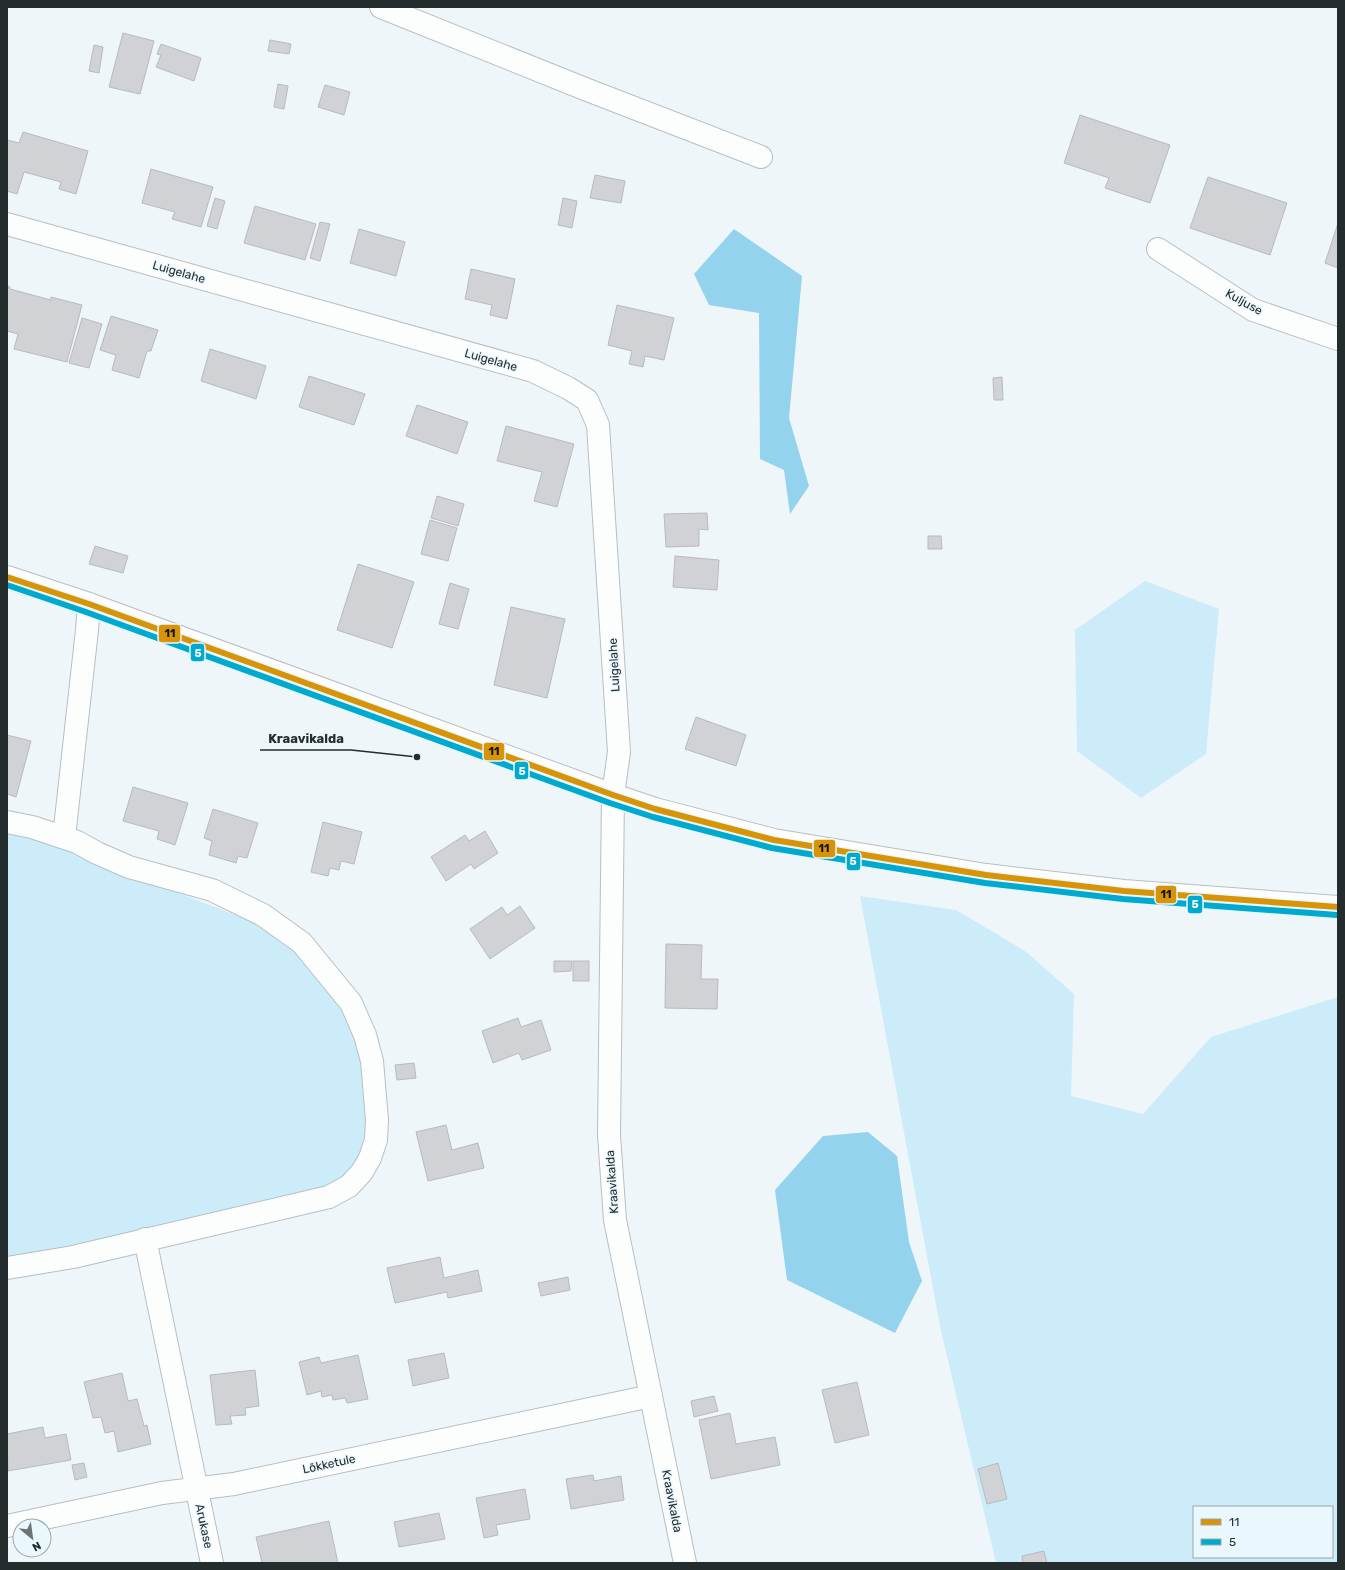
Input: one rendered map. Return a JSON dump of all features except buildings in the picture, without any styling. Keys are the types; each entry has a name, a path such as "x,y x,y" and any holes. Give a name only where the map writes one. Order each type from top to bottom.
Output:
{"street":[{"path":"381,7 761,157"},
{"name":"Luigelahe","path":"7,224 533,371 568,388 587,400 598,425 605,514 619,752 612,795"},
{"name":"Kuljuse","path":"1158,249 1253,310 1338,339"},
{"path":"7,577 89,604 612,795 655,809 774,840 986,875 1124,891 1338,907"},
{"path":"64,837 89,604"},
{"name":"Kraavikalda","path":"612,795 609,1135 615,1220 685,1563"},
{"path":"7,822 32,826 64,837 129,867 212,890 263,915 302,943 351,1003 365,1035 372,1061 377,1120 376,1140 370,1158 362,1172 349,1186 329,1197 73,1257 7,1268"},
{"name":"Arukase","path":"145,1239 195,1489 212,1563"},
{"name":"Lõkketule","path":"7,1526 162,1493 234,1484 651,1396"}],"shaded area":[{"path":"1145,581 1219,609 1206,754 1141,798 1077,751 1075,630"},
{"path":"7,834 37,838 284,934 315,965 361,1044 373,1129 358,1169 336,1186 143,1232 7,1259"},
{"path":"860,896 956,910 1025,951 1074,994 1071,1096 1143,1114 1211,1037 1338,997 1338,1563 996,1563 941,1331"}],"water":[{"path":"734,229 802,276 789,418 809,486 790,514 784,470 760,459 759,313 709,305 694,274"},
{"path":"868,1132 897,1156 909,1242 922,1281 895,1333 787,1280 775,1190 823,1136"}],"transit line":[{"name":"11","path":"7,577 89,604 613,795 655,809 774,840 986,875 1124,891 1338,907"},
{"name":"5","path":"7,585 86,612 610,803 653,817 772,848 985,883 1123,899 1337,915"}],"place":[{"name":"Kraavikalda","path":"417,757"}]}
